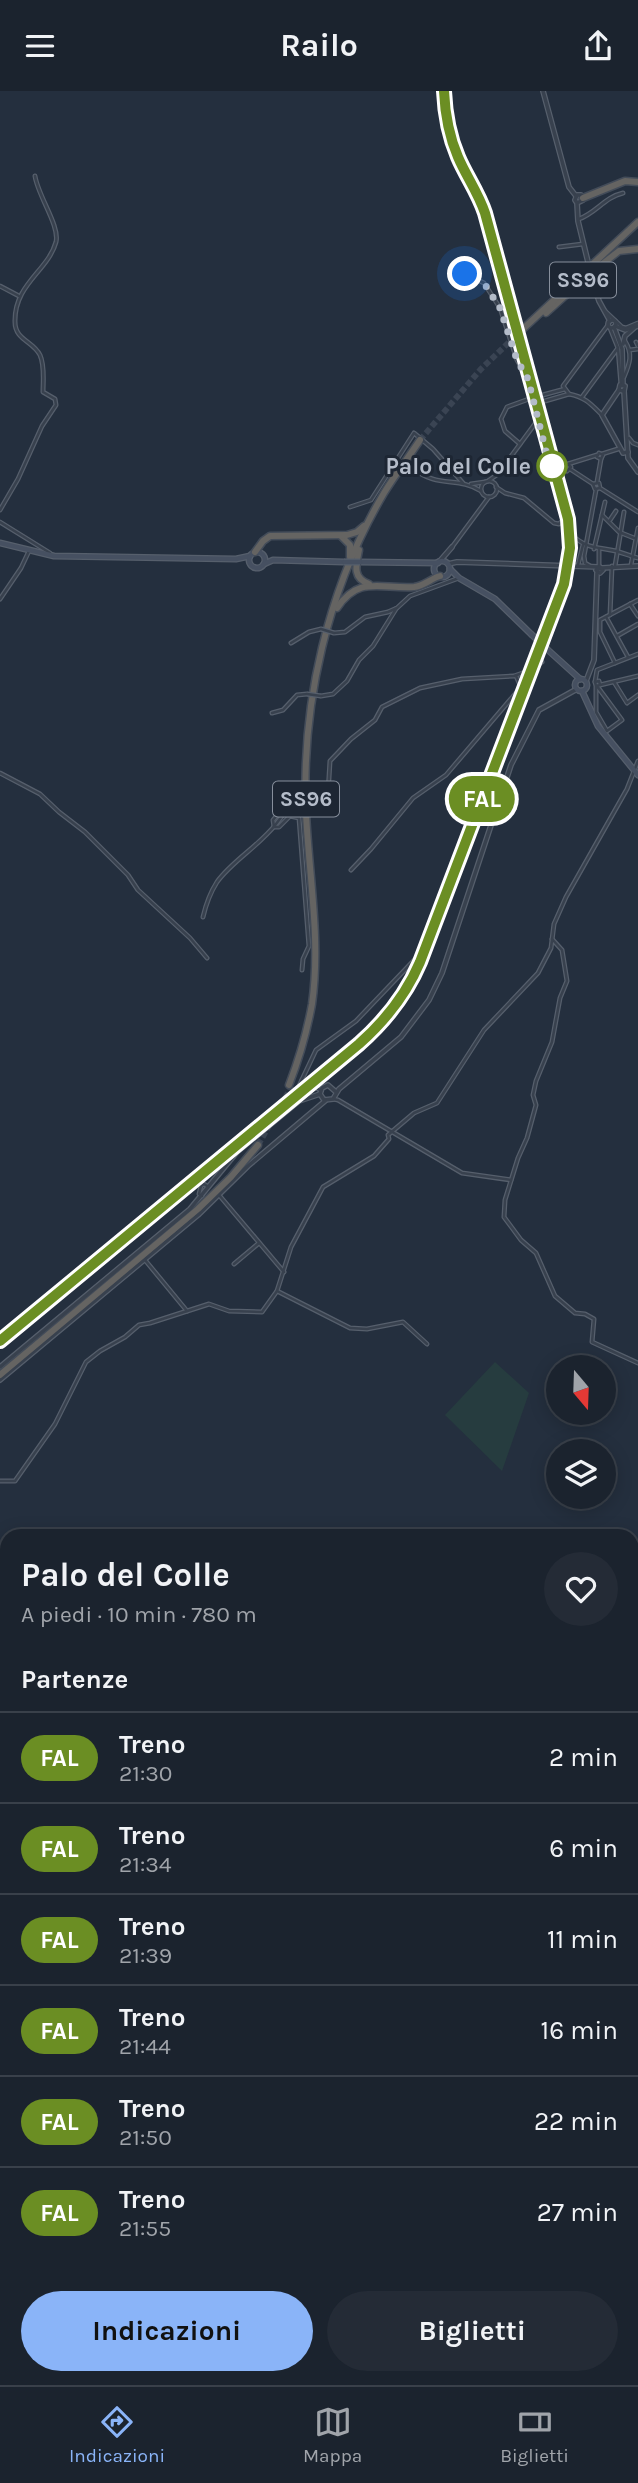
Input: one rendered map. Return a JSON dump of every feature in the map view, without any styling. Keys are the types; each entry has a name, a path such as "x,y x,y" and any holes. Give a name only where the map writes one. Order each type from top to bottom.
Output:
{"highway":[{"path":"579,199 621,182 629,180 638,183"},
{"name":"SS96","path":"637,224 590,277 525,329 637,224"},
{"path":"590,277 620,251 638,249"},
{"path":"335,610 380,507 421,441 385,492 370,519 357,532 337,536"},
{"name":"SS96","path":"335,610 325,647 310,743 308,809 317,928 317,980 309,1030 290,1086 306,1036 314,981 314,932 306,811 309,724 324,639 346,564 370,519"},
{"path":"258,554 265,539 274,535 337,536 345,537 350,545 346,564"},
{"path":"359,550 356,565 358,577 374,586"},
{"path":"335,610 350,591 359,587 418,587 446,571"},
{"path":"0,1373 198,1209 231,1177 257,1144"}],"main road":[{"path":"0,543 60,556 236,559 258,554 273,560 346,564 438,562"},
{"path":"258,554 264,563"},
{"path":"251,564 258,554"},
{"path":"236,559 258,567 273,560"},
{"path":"438,562 446,571"},
{"path":"438,562 446,571"},
{"path":"410,563 446,571 495,599 582,684 598,726 638,775"}],"street":[{"path":"543,91 569,187 579,199 578,220 590,277 620,349 624,377"},
{"path":"0,510 18,479 42,426 55,408 55,398 43,392 40,356 15,330 19,296 56,241 56,228 41,201 35,178"},
{"path":"578,220 589,215 602,202 623,193"},
{"path":"559,247 583,244"},
{"path":"438,562 451,550 479,508 495,494 505,493 524,498 554,523 561,522 562,515 528,379 517,360 500,308 484,283 465,274 461,268"},
{"path":"0,286 19,296"},
{"path":"603,310 622,327 637,325"},
{"path":"611,325 625,330 637,325"},
{"path":"520,445 505,431 501,419 507,407 564,387 611,325"},
{"path":"582,397 637,325"},
{"path":"601,415 622,388 631,360 630,350 624,340"},
{"path":"630,350 637,345"},
{"path":"620,349 629,437 628,458"},
{"path":"564,387 569,394"},
{"path":"545,401 569,394 582,397 601,415 618,449 638,472"},
{"path":"479,508 487,482 498,474 533,430 537,421"},
{"path":"533,430 539,428"},
{"path":"533,430 541,436"},
{"path":"350,507 371,499 414,433 433,449 463,483"},
{"path":"622,453 638,445 629,437"},
{"path":"610,450 614,442"},
{"path":"618,449 568,464 570,469 595,483 598,489 638,512"},
{"path":"595,483 602,454"},
{"path":"597,455 601,459"},
{"path":"631,464 638,462"},
{"path":"413,468 441,482 487,482 505,493"},
{"path":"495,494 498,474"},
{"path":"468,484 489,497"},
{"path":"578,565 598,489"},
{"path":"582,684 594,660 599,571 597,549 606,502"},
{"path":"609,521 616,511"},
{"path":"624,512 612,566 608,616 628,657"},
{"path":"562,515 566,519 568,536 566,565"},
{"path":"602,515 619,532 634,538"},
{"path":"0,521 51,554"},
{"path":"631,566 634,538 638,528"},
{"path":"573,536 584,545 638,558"},
{"path":"584,545 584,559 599,571"},
{"path":"451,550 451,557 458,562 590,566"},
{"path":"446,571 451,550"},
{"path":"0,599 29,551"},
{"path":"272,713 283,710 297,695 334,694 373,646 397,608 458,562"},
{"path":"599,571 612,566 638,566"},
{"path":"615,663 600,632 600,620 638,600"},
{"path":"630,604 638,616"},
{"path":"291,643 309,632 321,629 334,633 345,632 365,617 397,608"},
{"path":"616,636 638,624"},
{"path":"598,684 622,720 607,731 596,712 597,670 638,654"},
{"path":"203,917 207,900 220,879 258,845 292,806 322,801 328,793 330,761 357,733 375,720 382,707 420,688 462,679 516,676 542,662"},
{"path":"351,870 413,798 446,775 492,721 520,687 516,676"},
{"path":"0,1373 190,1209 237,1152 299,1101 322,1093 336,1094 401,1037 429,1000 442,973 511,765 539,711 582,684 614,682 638,676"},
{"path":"614,682 627,702 638,695"},
{"path":"0,1481 15,1481 61,1413 86,1362 125,1337 138,1325 209,1304 229,1311 260,1313 277,1291 291,1247 323,1187 374,1156 389,1139 388,1135 414,1113 437,1103 484,1030 538,973 548,955 554,924 566,897 627,789 638,761"},
{"path":"0,773 40,794 89,836 128,875 138,890 190,938 207,958"},
{"path":"274,827 273,820 292,797 295,788"},
{"path":"274,827 279,827 290,816 299,818 309,946 303,959 302,970"},
{"path":"552,939 562,950 567,981 560,998 552,1042 536,1081 533,1095 536,1105 511,1180 503,1210 504,1217 521,1240 536,1252 554,1294 575,1314 584,1314 594,1319 592,1342 638,1363"},
{"path":"280,1104 295,1091 316,1050 356,1021 420,954"},
{"path":"302,1080 322,1093"},
{"path":"0,1373 145,1260 320,1105 322,1093 328,1086 391,1132 462,1173 511,1180"},
{"path":"219,1195 284,1272"},
{"path":"234,1264 259,1243"},
{"path":"145,1260 187,1311"},
{"path":"277,1291 350,1328 367,1329 403,1322 427,1344"}],"green space":[{"path":"495,1362 529,1393 502,1471 445,1415"}],"tunnel":[{"path":"420,440 481,369 524,328"},
{"path":"258,1145 292,1086"}],"railway":[{"path":"0,1341 359,1044 394,1007 420,962 562,588 570,548 568,519 485,213 452,141 444,91"}],"train":[{"name":"FAL","path":"0,1341 359,1044 394,1008 420,962 564,584 569,565 569,524 485,213 451,138 444,91"}],"place":[{"name":"Palo del Colle","path":"552,466"}],"route":[{"path":"465,274 484,283 504,316 517,360 528,379 552,475 552,466"}]}
